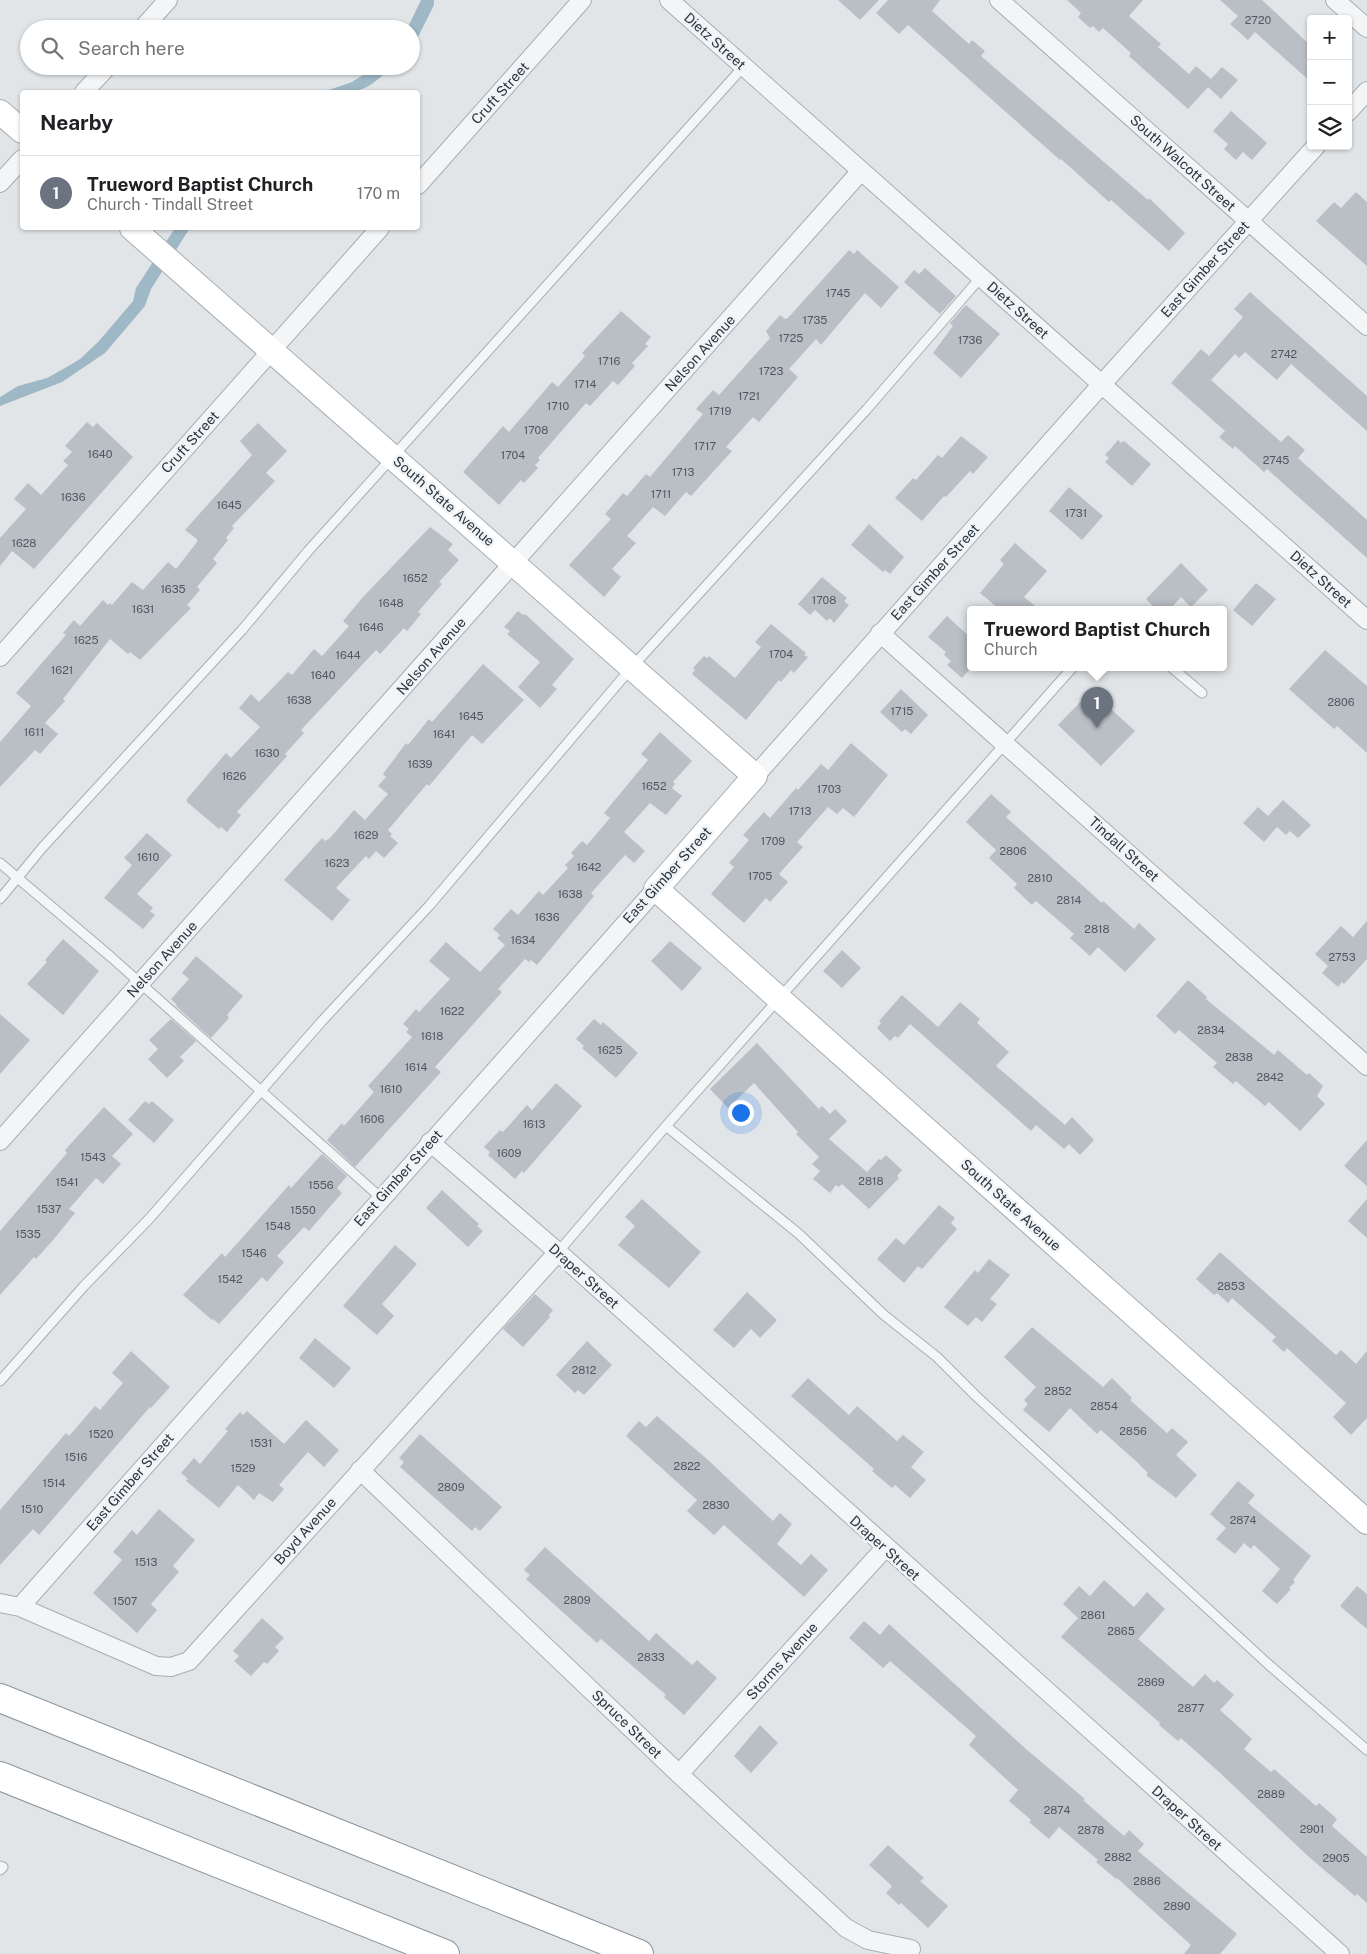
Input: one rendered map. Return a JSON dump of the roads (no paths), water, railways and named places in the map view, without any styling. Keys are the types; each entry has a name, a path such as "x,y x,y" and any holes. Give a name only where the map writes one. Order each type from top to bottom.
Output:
{"highway":[{"path":"0,1698 639,1954"},
{"path":"0,1776 444,1954"}],"street":[{"path":"150,20 168,0"},
{"name":"Cruft Street","path":"420,183 582,0"},
{"name":"Dietz Street","path":"669,0 1367,620"},
{"name":"South Walcott Street","path":"999,0 1367,326"},
{"path":"1336,0 1367,28"},
{"path":"86,90 100,75"},
{"path":"1352,108 1367,91"},
{"path":"0,112 20,129"},
{"name":"East Gimber Street","path":"20,1607 380,1197 656,889 880,633 1312,150"},
{"path":"0,183 20,161"},
{"name":"Nelson Avenue","path":"0,1141 862,171"},
{"name":"South State Avenue","path":"134,230 272,349 755,776"},
{"name":"Cruft Street","path":"0,657 378,230"},
{"name":"Tindall Street","path":"880,633 1367,1066"},
{"name":"South State Avenue","path":"656,889 1367,1522"},
{"name":"Draper Street","path":"430,1142 558,1252 885,1548 1340,1954"},
{"name":"Boyd Avenue","path":"0,1602 20,1607 156,1666 171,1666 189,1661 558,1252"},
{"name":"Spruce Street","path":"360,1470 679,1774 846,1928 868,1940 910,1950"},
{"name":"Storms Avenue","path":"679,1774 885,1548"}],"lane":[{"path":"0,899 42,848 242,630 309,550 744,66"},
{"path":"0,1382 84,1286 148,1219 260,1090 428,906 632,667 867,409 981,277"},
{"path":"558,1252 666,1126 1069,671"},
{"path":"1176,671 1202,693"},
{"path":"0,863 140,984 380,1197"},
{"path":"666,1126 727,1178 760,1201 799,1234 884,1315 937,1357 977,1397 1268,1664 1367,1750"},
{"path":"0,1866 3,1867 0,1870"}],"water":[{"path":"421,0 434,0 434,5 420,33 420,20 411,20"},
{"path":"363,75 383,75 362,89 329,90 352,82"},
{"path":"174,230 189,230 151,289 145,306 105,353 62,382 0,406 0,397 18,386 47,378 80,359 99,341 133,301 136,288"}],"place":[{"name":"Trueword Baptist Church","path":"1097,728"}]}
